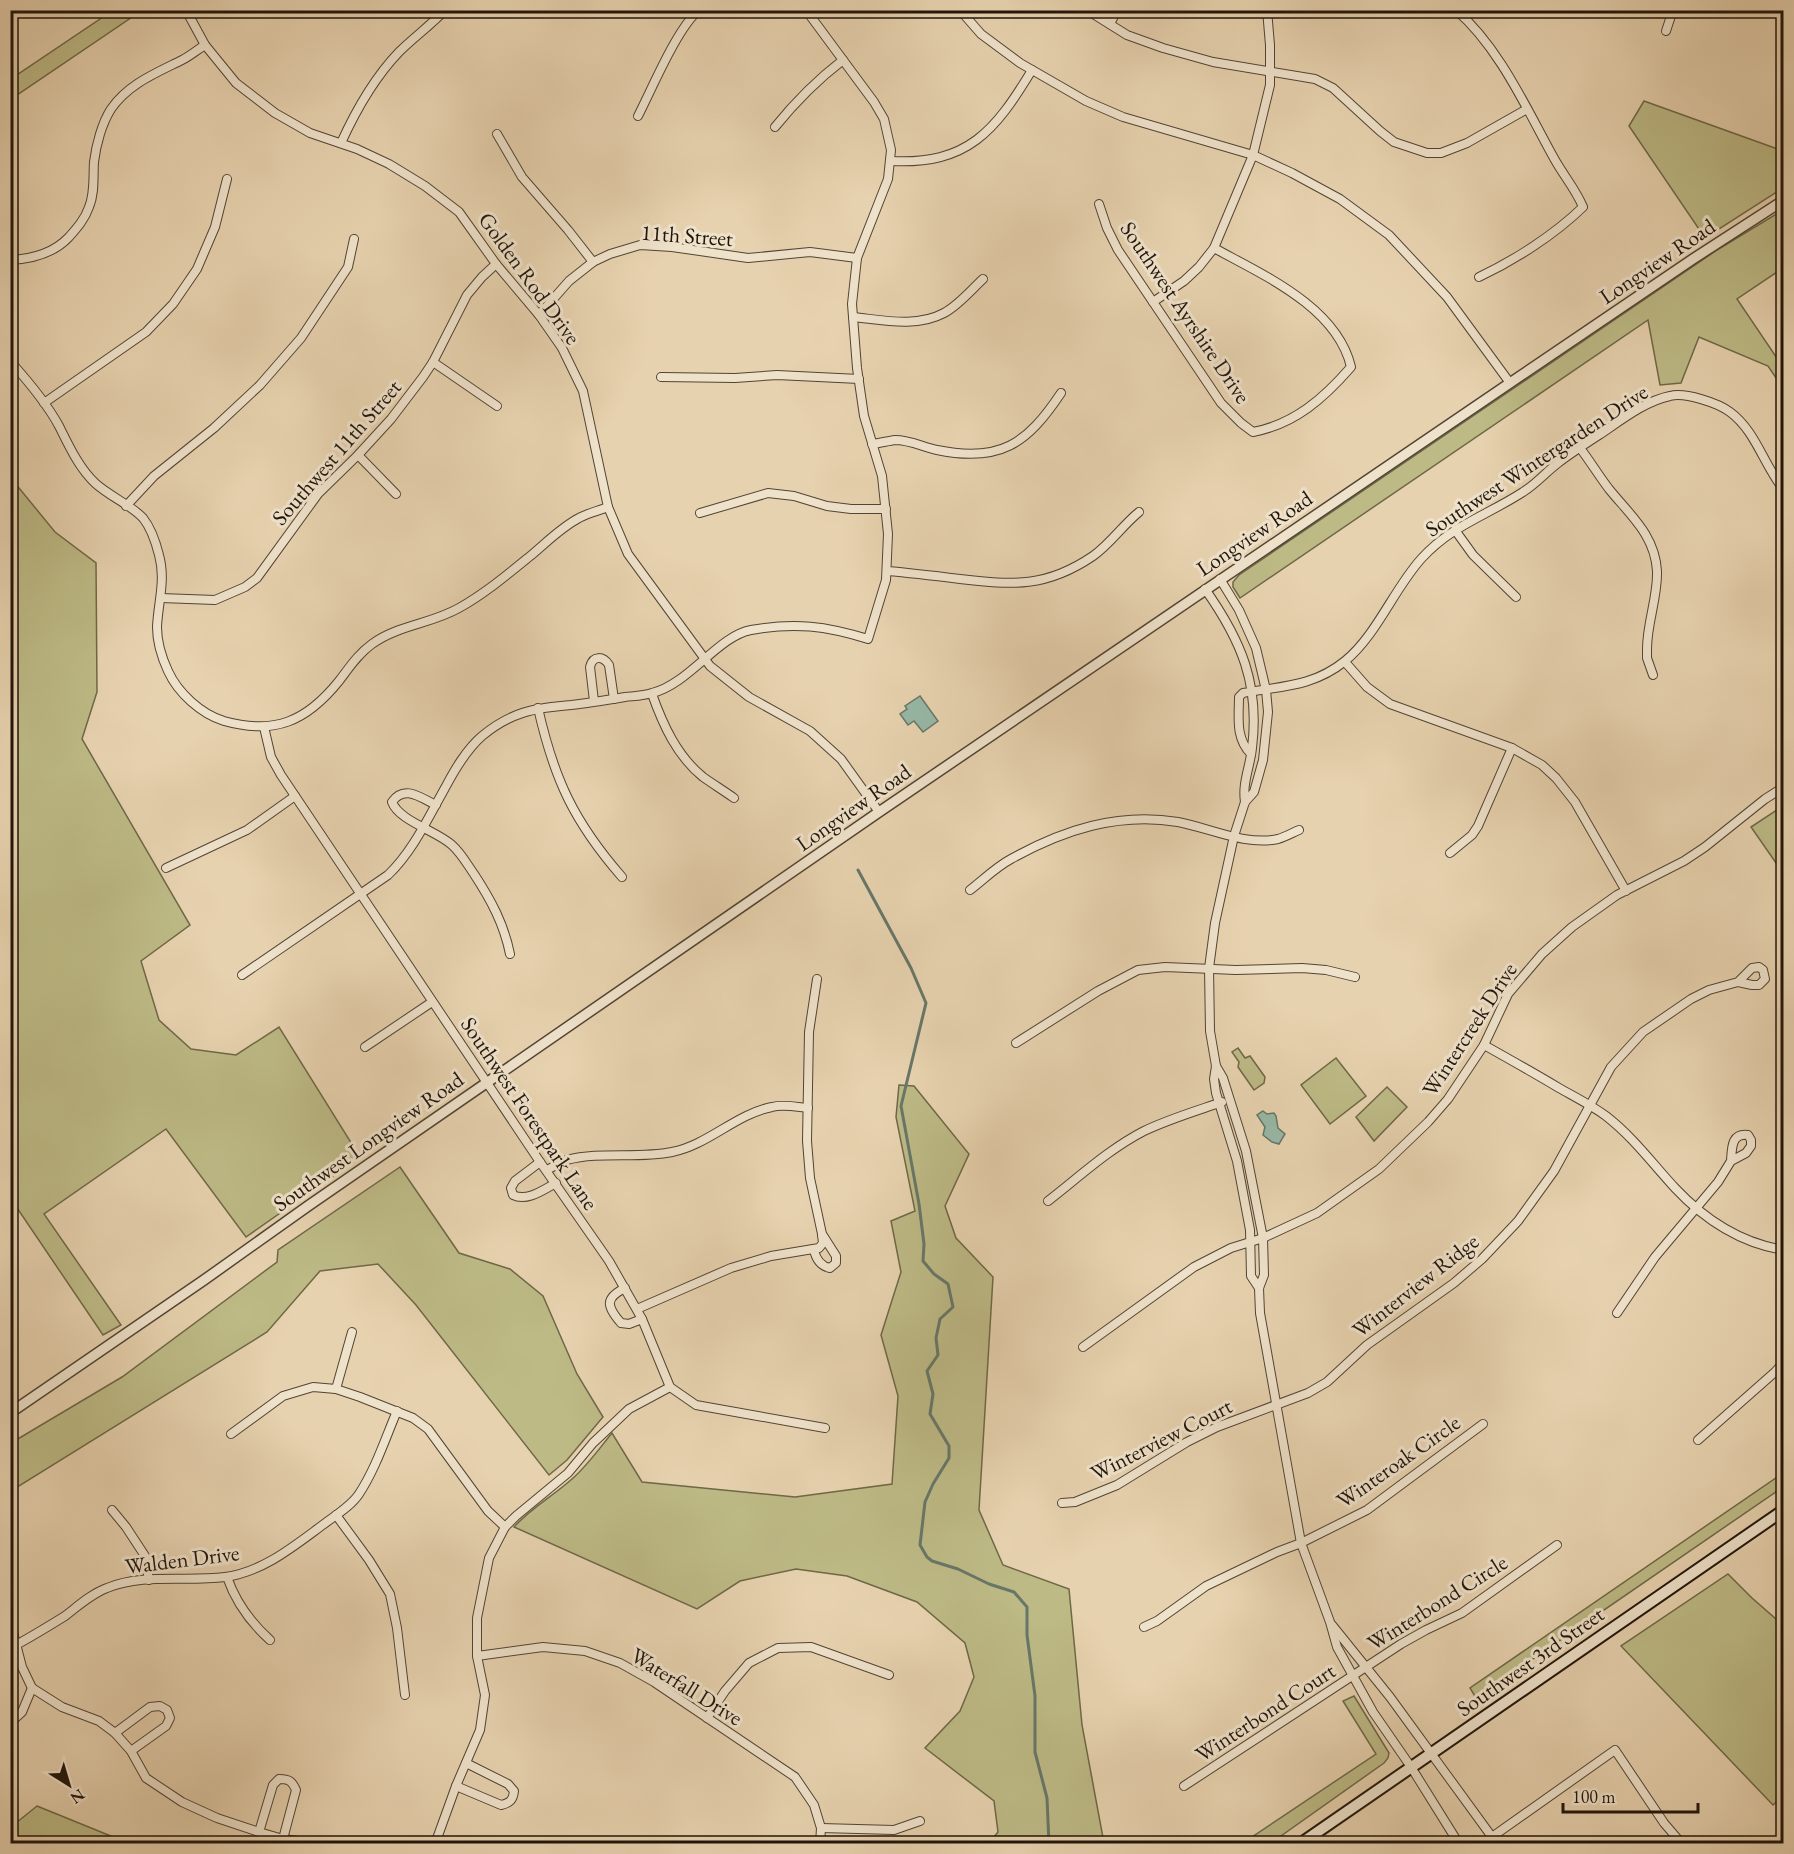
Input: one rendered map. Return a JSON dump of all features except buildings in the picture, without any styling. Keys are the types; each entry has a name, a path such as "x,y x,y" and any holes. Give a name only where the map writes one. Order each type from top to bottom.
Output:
{"main road":[{"name":"Southwest 3rd Street","path":"1300,1844 1784,1510"}],"street":[{"name":"Golden Rod Drive","path":"186,10 205,45 236,83 275,113 310,133 341,143 389,164 425,186 459,212 496,264 539,315 562,348 583,391 608,507 628,554 711,667 749,696 810,731 841,759 879,812"},
{"path":"341,143 363,100 378,77 399,52 445,10"},
{"path":"638,116 678,37 699,10"},
{"path":"242,975 379,883 398,866 436,805 456,767 480,737 511,717 538,708 652,694 675,683 726,642 747,631 776,626 808,626 837,630 868,639 886,580 888,534 882,476 864,416 852,304 857,258 888,179 891,161 889,138 884,119 874,102 806,10"},
{"path":"960,10 981,34 1020,63 1086,101 1123,117 1253,154 1340,200 1389,236 1447,297 1510,383"},
{"path":"1087,10 1127,35 1163,48 1214,62 1315,79 1333,88 1394,142 1427,153 1441,153 1467,143 1527,110"},
{"path":"1110,24 1117,10"},
{"path":"1153,302 1184,281 1214,248 1253,154 1270,85 1267,10"},
{"path":"1456,10 1481,35 1583,207 1572,218 1506,265 1479,277"},
{"path":"1666,31 1673,10"},
{"path":"10,260 40,255 64,243 80,226 90,206 94,182 94,161 102,128 111,109 132,88 205,45"},
{"path":"775,127 816,81 843,60"},
{"path":"891,161 940,158 973,143 995,125 1032,70"},
{"path":"497,134 522,177 568,230 592,262"},
{"path":"44,403 146,332 173,304 197,269 215,227 227,179"},
{"name":"Longview Road","path":"749,902 1205,589 1784,200"},
{"name":"Southwest Ayrshire Drive","path":"1099,204 1118,250 1221,403 1253,432 1271,428 1299,414 1330,392 1351,367 1348,352 1323,318 1302,299 1214,248"},
{"path":"126,506 154,476 214,428 260,385 301,338 348,267 354,239"},
{"name":"11th Street","path":"539,315 569,281 592,262 640,245 748,258 810,252 857,258"},
{"name":"Southwest 11th Street","path":"161,598 215,600 244,587 257,578 318,494 391,419 433,362 467,295 496,264"},
{"path":"853,317 906,322 927,320 946,312 983,279"},
{"path":"10,361 32,385 71,451 94,482 143,518 153,536 160,557 163,577 157,630 169,673 184,695 201,709 220,720 244,726 264,727 302,716 326,696 355,659 370,645 405,627 436,619 459,608 509,573 566,526 608,507"},
{"path":"433,362 497,406"},
{"path":"661,377 735,378 777,375 859,379"},
{"path":"872,444 895,440 938,450 982,454 999,451 1014,444 1041,422 1061,393"},
{"name":"Southwest Wintergarden Drive","path":"1252,691 1304,683 1345,662 1364,640 1416,565 1436,544 1455,530 1522,493 1559,462 1640,408 1671,395 1705,399 1730,411 1750,432 1774,478 1784,490"},
{"path":"1580,448 1608,488 1641,525 1651,544 1657,581 1647,658 1653,675"},
{"path":"358,455 396,494"},
{"path":"700,513 768,493 794,496 827,506 886,509"},
{"path":"887,571 1008,584 1040,580 1076,566 1095,555 1139,512"},
{"path":"1455,530 1473,555 1516,597"},
{"path":"1220,579 1239,610 1252,639 1266,690 1268,712 1263,760 1254,792 1245,802 1234,836 1215,923 1209,968 1210,1031 1216,1066 1214,1079 1237,1161 1250,1230 1251,1276 1259,1288"},
{"path":"1205,589 1222,613 1241,649 1252,691 1254,721 1251,754 1243,790 1245,802"},
{"path":"594,701 590,667 595,658 600,657 609,665 614,699"},
{"path":"1345,662 1367,687 1390,704 1512,748 1542,765 1566,789 1626,891"},
{"path":"1251,754 1241,741 1239,697 1243,693 1252,691"},
{"path":"652,694 661,718 679,752 702,776 734,798"},
{"path":"538,708 549,755 564,792 591,838 622,877"},
{"name":"Southwest Forestpark Lane","path":"264,727 271,757 295,796 625,1288 642,1319 670,1387"},
{"path":"1450,853 1472,835 1478,826 1512,748"},
{"name":"Wintercreek Drive","path":"1083,1347 1194,1267 1231,1248 1263,1238 1317,1213 1379,1169 1428,1122 1448,1099 1484,1045 1508,994 1534,962 1557,940 1572,927 1626,891 1684,861 1784,787"},
{"path":"436,805 409,792 398,795 392,802 399,812 446,840 461,855 498,913 507,936 510,954"},
{"path":"166,868 247,830 295,796"},
{"path":"970,890 1009,860 1083,827 1113,821 1144,818 1180,822 1256,840 1278,839 1299,830"},
{"name":"Southwest Longview Road","path":"10,1413 749,902"},
{"path":"1016,1043 1098,991 1138,970 1166,967 1236,970 1302,968 1326,970 1355,977"},
{"path":"637,1309 731,1268 771,1256 814,1250 823,1244 810,1178 807,1141 809,1032 817,979"},
{"name":"Winterview Ridge","path":"1276,1405 1308,1393 1327,1382 1367,1345 1454,1283 1482,1259 1533,1203 1554,1171 1611,1067 1643,1032 1691,999 1709,990 1738,982"},
{"path":"365,1047 432,1002"},
{"path":"1484,1045 1604,1115 1632,1139 1676,1190 1720,1227 1742,1239 1784,1250"},
{"path":"1216,1066 1223,1078 1246,1151 1263,1238 1264,1275 1259,1288 1260,1313 1301,1543 1330,1622 1336,1647 1373,1713 1460,1844"},
{"path":"1048,1201 1144,1131 1193,1111 1230,1100"},
{"path":"547,1170 565,1161 590,1156 673,1152 773,1106 808,1108"},
{"path":"1617,1313 1655,1257 1718,1182 1731,1161"},
{"path":"540,1162 514,1181 511,1188 513,1195 520,1198 530,1196 556,1183"},
{"path":"814,1250 823,1266 830,1268 836,1263 836,1256 822,1234"},
{"path":"625,1288 613,1294 609,1301 610,1309 621,1323 629,1324 642,1319"},
{"path":"336,1389 352,1332"},
{"path":"1698,1440 1784,1362"},
{"path":"231,1434 283,1396 313,1387 336,1389 397,1411 413,1418 428,1429 488,1511 505,1527"},
{"path":"435,1844 480,1730 485,1695 477,1656 477,1618 489,1558 505,1527 568,1473 593,1443 629,1409 670,1387 696,1405 825,1428"},
{"name":"Winterview Court","path":"1062,1503 1075,1502 1117,1485 1217,1426 1276,1405"},
{"name":"Walden Drive","path":"18,1644 107,1588 149,1580 227,1577 266,1564 282,1555 357,1497 373,1472 397,1411"},
{"name":"Winteroak Circle","path":"1144,1627 1206,1587 1367,1510 1483,1424"},
{"path":"112,1510 145,1556 149,1580"},
{"path":"336,1515 390,1593 397,1628 405,1695"},
{"name":"Winterbond Circle","path":"1365,1668 1426,1630 1461,1613 1557,1545"},
{"path":"227,1577 235,1598 246,1615 270,1640"},
{"path":"10,1621 18,1644 22,1667 32,1688 62,1707 99,1722 115,1733 131,1751 146,1778 182,1802 217,1818 284,1839 320,1844"},
{"path":"1330,1622 1390,1697 1492,1837"},
{"name":"Waterfall Drive","path":"477,1656 543,1647 585,1651 620,1663 654,1682 795,1777 814,1805 821,1828 820,1844"},
{"path":"707,1718 725,1691 748,1664 778,1648 811,1647 889,1675"},
{"name":"Winterbond Court","path":"1184,1786 1365,1668"},
{"path":"10,1723 22,1712 32,1688"},
{"path":"115,1733 150,1707 160,1706 167,1710 170,1718 166,1726 131,1751"},
{"path":"1482,1844 1615,1750 1664,1823 1682,1844"},
{"path":"456,1786 501,1805 509,1803 513,1798 514,1791 508,1784 466,1762"},
{"path":"259,1832 273,1785 279,1779 287,1779 293,1783 296,1790 284,1839"},
{"path":"821,1828 894,1830 920,1821"}],"shaded area":[{"path":"112,11 141,11 11,99 11,79"},
{"path":"1644,101 1783,151 1783,188 1705,238 1629,126"},
{"path":"1783,210 1783,268 1737,299 1783,367 1783,388 1768,366 1699,337 1681,383 1660,385 1648,320 1240,598 1233,587 1233,582 1239,575 1717,250"},
{"path":"10,477 55,532 96,563 97,692 82,739 190,925 141,961 159,1020 191,1049 236,1055 279,1027 360,1157 246,1237 166,1129 44,1214 121,1325 103,1335 11,1199"},
{"path":"920,696 938,721 923,732 914,721 908,725 900,714 907,709 905,706"},
{"path":"1783,806 1783,873 1751,827"},
{"path":"1238,1048 1245,1058 1250,1056 1265,1077 1264,1083 1254,1090 1238,1067 1239,1062 1232,1052"},
{"path":"1336,1058 1366,1096 1330,1124 1301,1085"},
{"path":"899,1085 914,1086 969,1154 945,1206 956,1238 993,1277 979,1510 1003,1565 1069,1589 1082,1725 1104,1843 989,1843 998,1832 994,1801 925,1748 960,1711 974,1677 965,1643 917,1602 847,1576 796,1569 740,1581 697,1609 514,1527 577,1474 612,1433 642,1482 795,1497 892,1484 898,1396 881,1335 901,1272 891,1221 915,1211 896,1117"},
{"path":"1387,1087 1407,1107 1374,1141 1356,1117"},
{"path":"1263,1111 1267,1114 1274,1113 1278,1128 1285,1134 1279,1144 1263,1135 1265,1127 1257,1115"},
{"path":"400,1167 459,1253 510,1269 543,1296 577,1374 603,1417 567,1460 549,1475 416,1305 378,1264 320,1271 267,1332 11,1491 11,1443 122,1377 277,1262 278,1250"},
{"path":"1783,1473 1783,1487 1476,1698 1470,1688"},
{"path":"1728,1574 1783,1625 1783,1796 1773,1805 1621,1646"},
{"path":"1354,1696 1389,1753 1388,1758 1271,1843 1243,1843 1376,1754 1343,1701"},
{"path":"37,1806 128,1843 11,1843 11,1827"}],"waterway":[{"path":"858,870 911,968 926,1003 901,1106 919,1204 924,1244 923,1261 934,1274 948,1284 953,1307 940,1319 936,1338 938,1355 927,1371 933,1394 930,1414 949,1446 949,1458 925,1502 920,1545 932,1561 1014,1592 1027,1607 1027,1635 1035,1696 1035,1752 1047,1798 1049,1844"}]}
